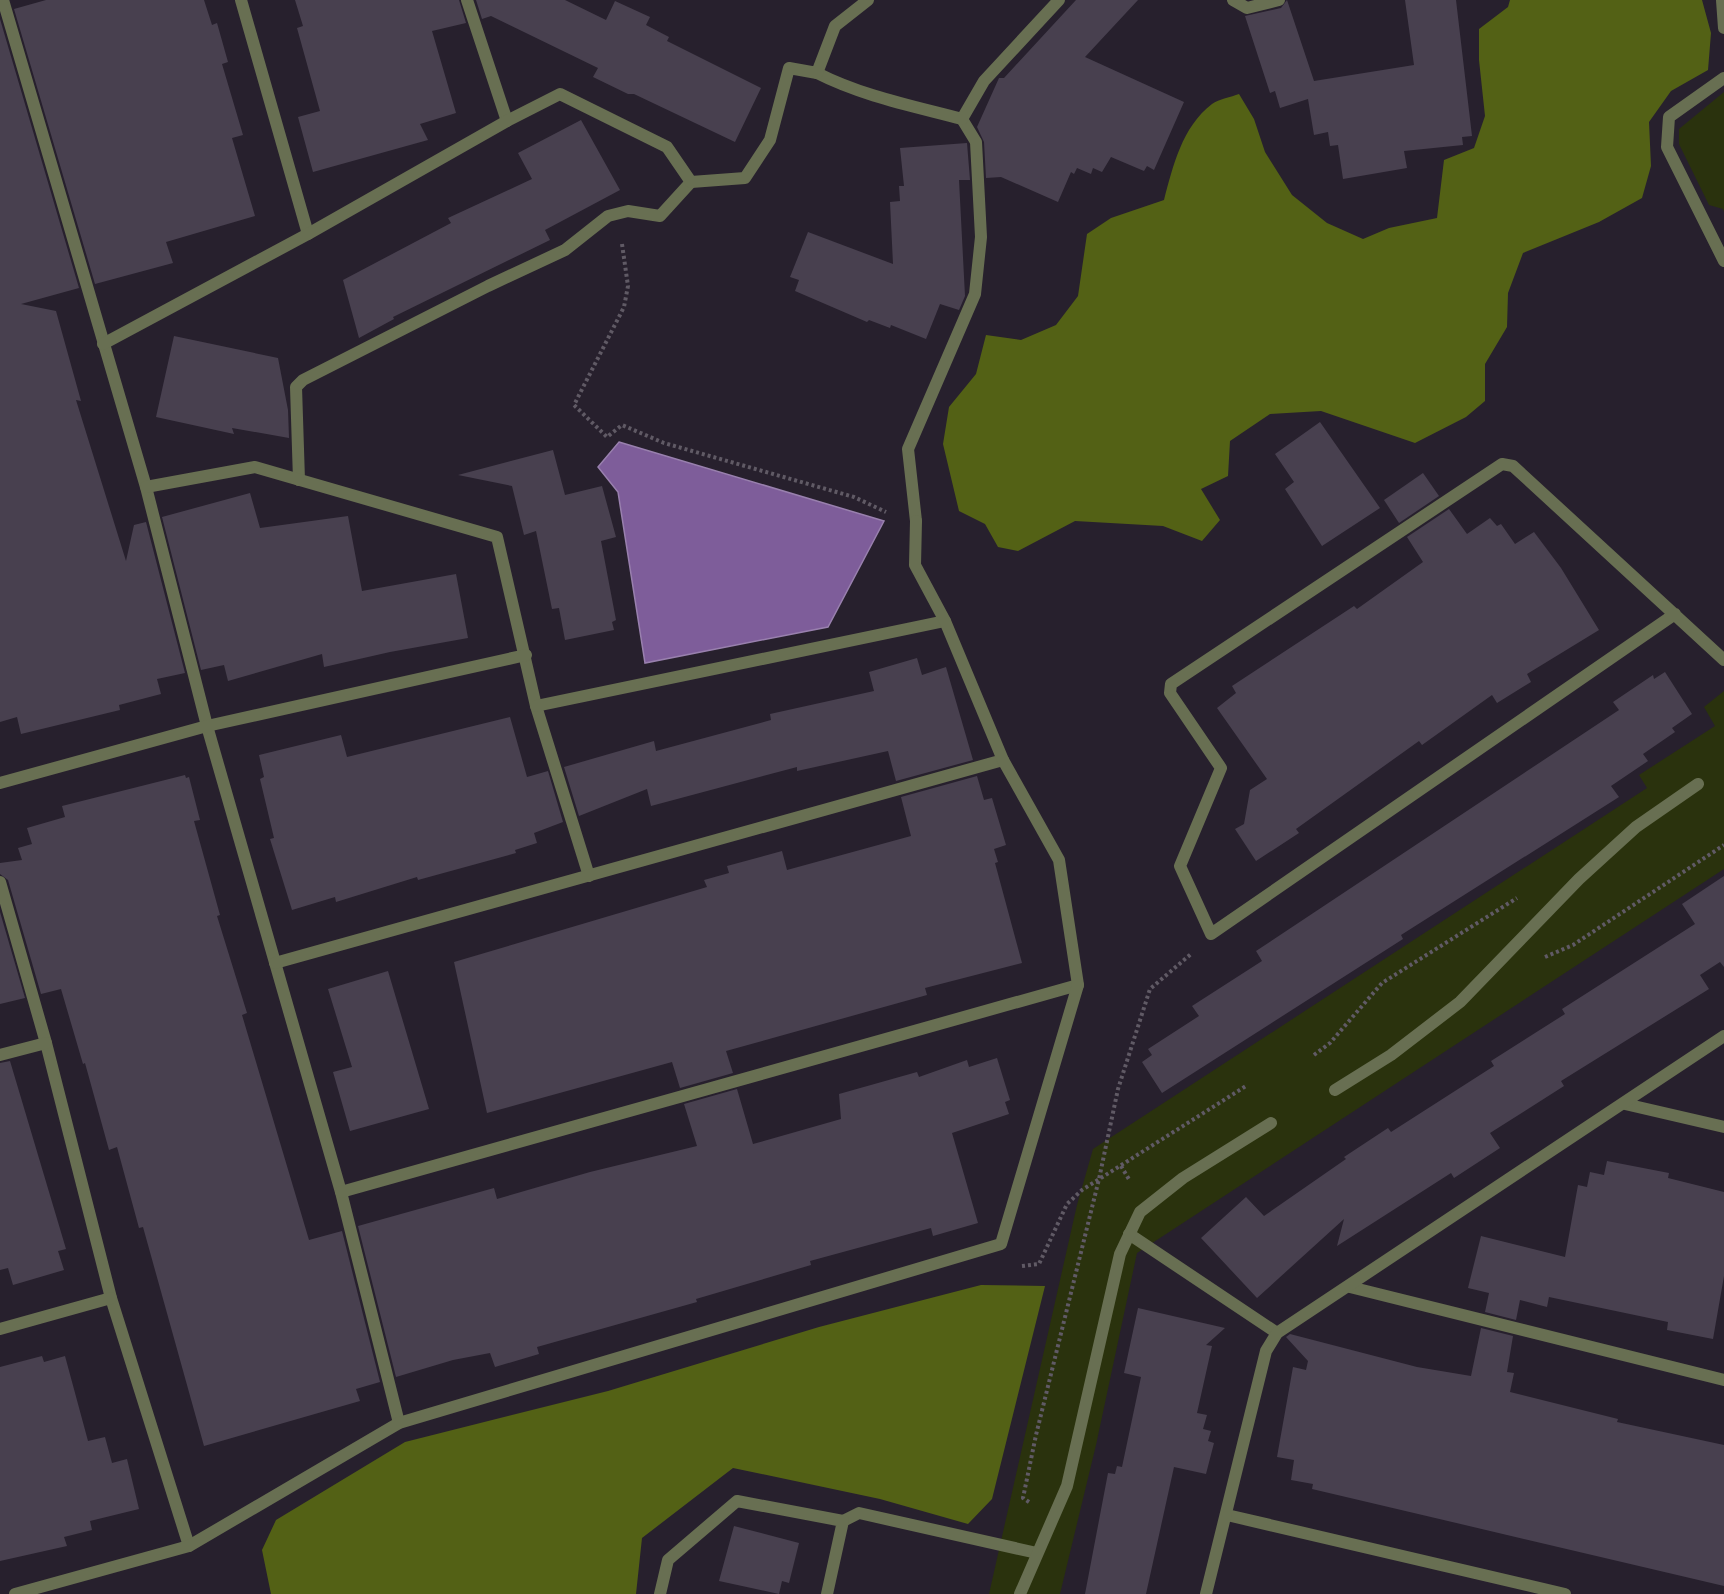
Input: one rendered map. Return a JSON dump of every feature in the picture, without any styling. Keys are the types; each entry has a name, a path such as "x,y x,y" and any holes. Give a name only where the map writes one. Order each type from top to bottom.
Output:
{"street":[{"path":"241,0 308,234"},
{"path":"467,0 507,121"},
{"path":"817,73 835,26 868,0"},
{"path":"962,119 984,81 1059,0"},
{"path":"1233,0 1247,8 1279,0"},
{"path":"1722,0 1724,28"},
{"path":"3,8 146,487 207,726 340,1192 399,1424"},
{"path":"15,1594 189,1546 399,1424 1001,1244 1078,985 1059,860 1003,760 945,621 915,565 916,521 908,449 975,294 981,237 976,142 962,119 857,90 817,73 789,68 770,140 745,178 690,182 660,216 628,211 614,214 565,250 488,286 303,380 296,387 299,480"},
{"path":"1724,78 1669,117 1667,147 1724,261"},
{"path":"103,344 308,234 507,121 560,94 667,147 690,182"},
{"path":"1675,614 1211,934 1180,866 1221,768 1170,693 1171,684 1502,464 1514,466 1675,614 1724,660"},
{"path":"146,487 255,467 497,537 536,706 589,876"},
{"path":"536,706 945,621"},
{"path":"0,783 207,726 526,655"},
{"path":"275,963 1003,760"},
{"path":"1335,1089 1390,1054 1460,1002 1636,827 1698,784"},
{"path":"0,882 46,1043 111,1298 189,1546"},
{"path":"340,1192 1078,985"},
{"path":"1206,1594 1266,1352 1277,1333 1350,1287 1724,1036"},
{"path":"0,1055 46,1043"},
{"path":"1624,1104 1724,1127"},
{"path":"1020,1594 1067,1486 1120,1254 1140,1212 1183,1178 1271,1123"},
{"path":"1129,1234 1277,1333"},
{"path":"1350,1287 1724,1380"},
{"path":"0,1329 111,1298"},
{"path":"660,1594 668,1560 737,1501 843,1521 859,1513 1037,1553"},
{"path":"1227,1515 1565,1594"},
{"path":"827,1594 843,1521"}],"path":[{"path":"614,214 625,254 628,286 624,307 574,405 607,437 622,425 664,443 854,497 889,514 916,521"},
{"path":"1516,944 1548,958 1592,933 1724,846"},
{"path":"1314,1055 1330,1043 1382,983 1514,899 1528,895 1546,914"},
{"path":"1054,1516 1023,1498 1072,1281 1099,1179 1118,1089 1150,989 1176,969 1211,934"},
{"path":"1001,1244 1017,1265 1029,1267 1039,1264 1067,1204 1099,1179 1246,1086"}],"green space":[{"path":"1510,0 1702,0 1711,33 1708,70 1671,91 1649,122 1651,166 1642,198 1599,222 1523,253 1508,293 1507,327 1485,364 1485,401 1466,417 1415,443 1321,411 1270,414 1230,441 1228,476 1201,489 1220,520 1202,541 1163,526 1075,521 1018,551 998,547 985,524 959,511 943,444 949,407 976,374 986,335 1021,340 1056,325 1078,296 1087,234 1111,218 1164,200 1180,148 1202,113 1215,102 1239,94 1254,119 1265,152 1292,195 1327,223 1363,239 1389,228 1437,218 1444,160 1474,148 1485,116 1479,60 1479,29 1508,7"},
{"path":"1724,92 1724,212 1723,209 1709,205 1679,144 1679,129"},
{"path":"1724,691 1724,869 1137,1253 1096,1445 1060,1594 989,1594 1077,1205 1093,1149 1647,788 1639,775 1715,726 1704,707"},
{"path":"981,1285 1045,1286 992,1499 968,1524 880,1499 733,1468 642,1538 636,1594 271,1594 262,1550 276,1520 405,1442 608,1391 819,1327"}],"shaded area":[{"path":"619,442 884,521 828,627 645,663 618,492 598,467"}],"building":[{"path":"46,0 204,0 212,25 217,23 228,62 222,64 243,135 232,138 255,216 166,242 173,263 95,284 14,9"},
{"path":"295,0 459,0 466,23 432,31 456,113 420,124 428,140 313,172 298,117 320,111 297,28 303,26"},
{"path":"476,0 565,0 606,20 615,1 650,17 646,25 669,37 667,41 761,88 735,142 593,77 598,68 491,16 482,19"},
{"path":"1076,0 1138,0 1085,57 1184,102 1154,170 1147,166 1144,171 1111,157 1102,172 1093,168 1091,174 1077,168 1074,174 1071,172 1058,202 1001,177 986,178 984,142 977,127 999,78 1004,78"},
{"path":"1287,0 1314,81 1414,65 1405,0 1456,0 1472,136 1462,137 1463,145 1404,151 1407,168 1343,179 1338,145 1330,146 1328,132 1314,135 1308,99 1280,108 1275,91 1270,93 1245,16 1281,8"},
{"path":"0,19 79,288 21,304 56,311 81,401 76,400 126,561 134,525 146,522 185,673 157,679 161,694 119,705 120,710 21,734 17,717 0,722"},
{"path":"581,120 620,190 545,230 550,240 393,317 394,319 359,338 343,280 451,223 448,218 532,179 518,153"},
{"path":"967,143 970,180 959,180 965,296 959,310 940,304 926,339 891,325 890,328 869,320 867,322 795,291 799,280 790,277 808,232 893,264 890,202 900,201 899,186 904,186 900,148"},
{"path":"174,336 278,358 288,410 289,438 232,428 234,434 156,417"},
{"path":"1320,422 1380,508 1322,546 1285,489 1294,482 1275,454"},
{"path":"553,450 565,495 602,486 616,537 601,541 616,620 612,622 614,630 565,640 559,608 552,609 536,531 524,535 512,486 458,475"},
{"path":"1423,473 1439,496 1399,523 1384,500"},
{"path":"250,493 260,528 348,516 362,591 456,574 468,638 324,667 322,654 228,681 224,665 201,670 162,517"},
{"path":"1449,509 1467,534 1490,518 1497,526 1501,524 1515,544 1534,532 1561,568 1599,630 1527,674 1531,682 1497,703 1492,695 1422,745 1419,741 1296,829 1299,833 1256,861 1235,829 1244,824 1250,790 1267,779 1217,708 1236,693 1232,686 1354,606 1357,609 1423,562 1407,537"},
{"path":"917,658 922,675 946,667 973,760 896,781 888,751 797,771 797,767 651,806 647,789 579,816 564,767 654,741 656,751 771,720 770,714 874,691 869,672"},
{"path":"1665,672 1692,714 1672,728 1675,732 1643,754 1648,761 1611,786 1619,797 1401,935 1403,939 1162,1093 1142,1062 1152,1055 1148,1049 1199,1016 1192,1006 1262,961 1256,951 1619,710 1613,702 1653,675 1654,679"},
{"path":"510,717 527,777 548,771 563,822 534,833 537,843 515,850 516,853 418,880 417,877 336,902 335,897 292,910 270,839 274,838 260,779 264,777 259,755 341,735 347,757"},
{"path":"185,775 186,778 189,777 200,820 194,821 220,915 217,916 247,1013 242,1015 309,1240 342,1231 380,1382 356,1389 360,1401 204,1446 143,1227 139,1228 117,1147 109,1150 85,1063 83,1064 61,989 41,994 8,880 0,874 0,863 22,860 18,848 32,844 27,828 65,817 62,806"},
{"path":"977,776 984,800 992,798 1006,845 994,849 998,862 995,863 1022,963 925,988 927,995 726,1051 733,1073 680,1088 672,1062 487,1113 454,962 707,887 704,880 729,873 727,866 782,851 787,870 911,836 901,797"},
{"path":"1724,876 1724,967 1720,962 1700,975 1709,989 1561,1081 1564,1086 1490,1133 1500,1148 1454,1178 1451,1173 1337,1246 1344,1219 1257,1298 1201,1238 1246,1197 1264,1216 1346,1159 1344,1157 1388,1128 1391,1132 1494,1066 1491,1061 1565,1014 1562,1009 1695,924 1682,904"},
{"path":"0,912 25,998 0,1004"},
{"path":"388,971 429,1109 350,1131 333,1072 352,1067 328,989"},
{"path":"997,1058 1010,1100 1005,1102 1009,1114 952,1133 978,1223 933,1236 931,1228 810,1261 811,1265 696,1299 697,1302 537,1347 539,1354 495,1367 490,1353 453,1360 396,1377 358,1226 494,1188 497,1199 590,1172 697,1146 684,1104 737,1089 753,1144 841,1119 839,1094 917,1072 919,1077 967,1060 969,1067"},
{"path":"10,1061 66,1249 58,1251 64,1270 13,1285 8,1268 0,1270 0,1063"},
{"path":"1607,1161 1669,1173 1668,1178 1724,1192 1724,1276 1713,1339 1667,1330 1668,1322 1549,1297 1547,1307 1520,1300 1516,1320 1485,1312 1489,1293 1468,1288 1481,1236 1565,1257 1578,1185 1587,1187 1590,1172 1604,1175"},
{"path":"1138,1308 1225,1328 1206,1345 1212,1346 1197,1413 1207,1415 1203,1429 1211,1431 1208,1441 1214,1443 1206,1474 1174,1467 1146,1594 1085,1594 1108,1473 1115,1474 1117,1466 1122,1467 1141,1377 1124,1373"},
{"path":"1481,1328 1513,1336 1507,1372 1514,1373 1510,1392 1618,1419 1617,1422 1724,1445 1724,1586 1312,1489 1313,1484 1291,1480 1294,1460 1277,1457 1293,1367 1306,1370 1308,1361 1286,1337 1290,1334 1417,1367 1471,1376"},
{"path":"42,1356 44,1362 65,1356 88,1441 105,1437 112,1463 127,1459 139,1509 90,1521 92,1530 64,1537 67,1546 0,1561 0,1367"},
{"path":"734,1526 799,1543 789,1583 782,1581 779,1594 719,1581"}]}
